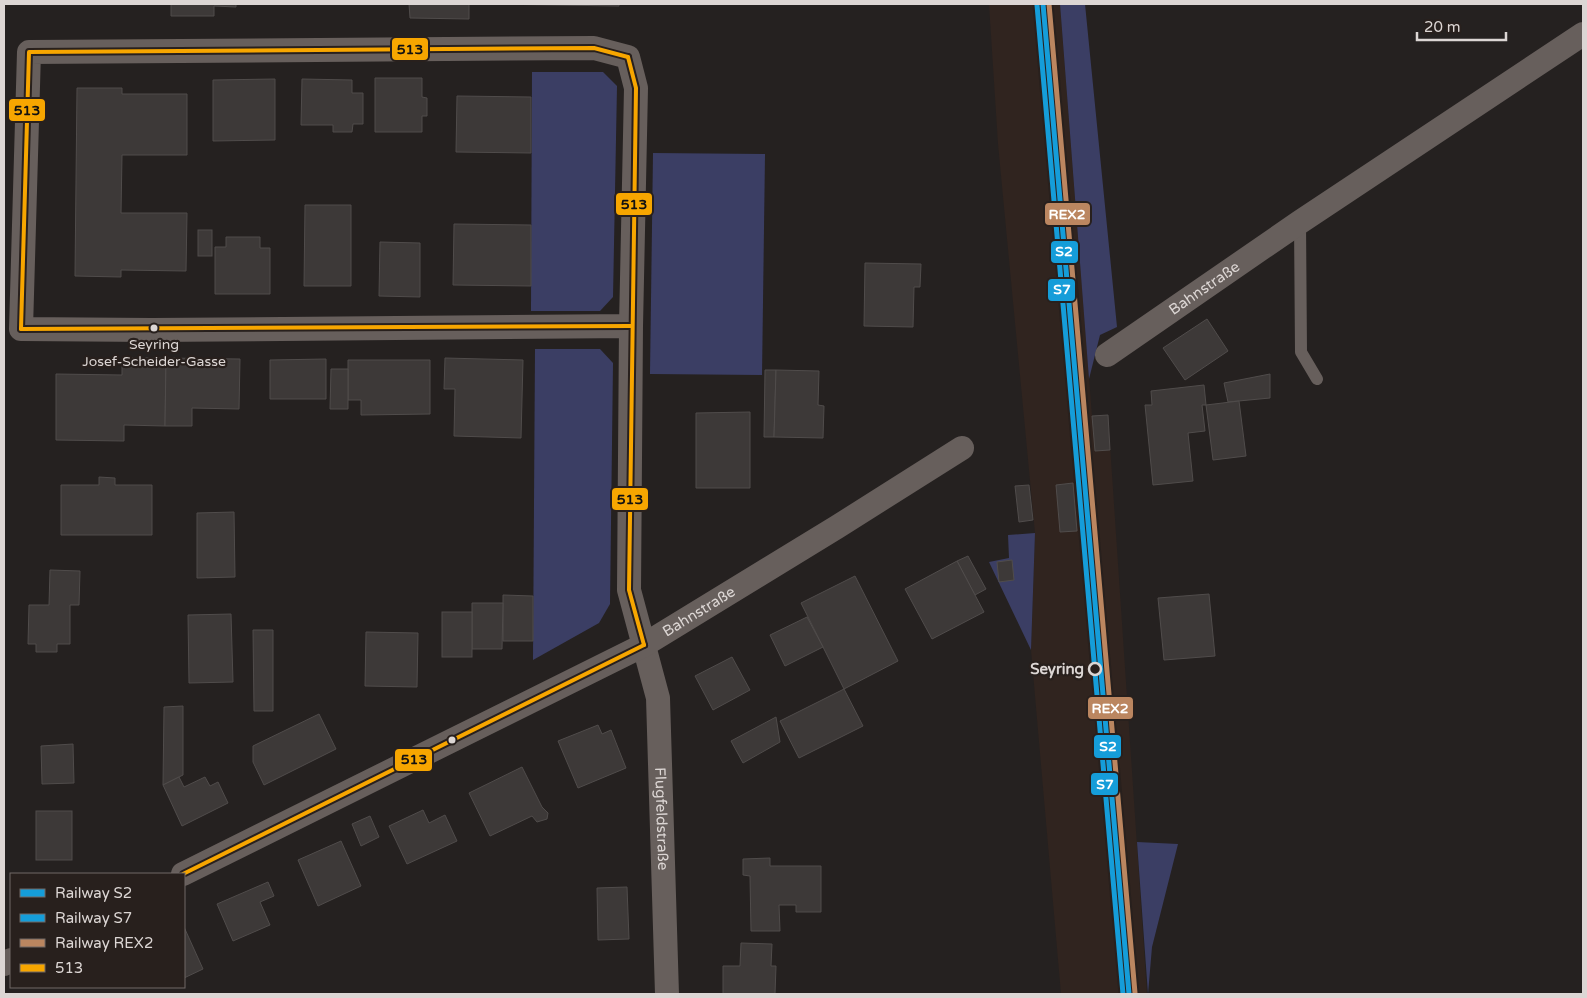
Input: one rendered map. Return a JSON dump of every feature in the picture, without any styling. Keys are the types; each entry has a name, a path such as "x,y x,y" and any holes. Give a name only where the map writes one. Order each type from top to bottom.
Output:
{"street":[{"name":"Bahnstraße","path":"1107,355 1300,222 1583,34"},
{"name":"Flugfeldstraße","path":"630,326 162,330 21,329 29,52 594,48 628,57 636,88 630,326 629,590 658,698 667,994"},
{"name":"Bahnstraße","path":"185,873 644,645 962,448"}],"lane":[{"path":"1300,222 1301,352 1317,379"}],"shaded area":[{"path":"989,4 1060,4 1092,416 1108,415 1147,994 1061,994 1031,650 1035,533 998,144"},
{"path":"1060,4 1085,4 1117,327 1100,335 1089,379"},
{"path":"532,72 603,72 617,86 613,297 600,311 531,311"},
{"path":"653,153 765,154 762,375 650,374"},
{"path":"535,349 600,349 613,363 610,604 599,623 533,660"},
{"path":"1035,533 1031,650 989,562 1009,558 1008,535"},
{"path":"1137,842 1178,844 1152,947 1148,994"}],"building":[{"path":"171,4 236,4 236,7 214,6 214,16 171,16"},
{"path":"409,4 469,4 469,19 410,18"},
{"path":"491,4 619,4 619,6"},
{"path":"375,78 422,78 422,97 427,98 427,116 422,116 422,132 375,132"},
{"path":"275,79 275,140 213,141 213,80"},
{"path":"302,79 352,80 352,93 363,93 363,124 353,124 352,132 333,132 333,125 301,125"},
{"path":"77,88 122,88 122,94 187,94 187,155 122,155 121,213 187,213 186,271 121,270 121,277 75,276"},
{"path":"457,96 531,97 531,153 456,152"},
{"path":"305,205 351,205 351,286 304,286"},
{"path":"454,224 531,225 531,286 453,285"},
{"path":"198,230 212,230 212,256 198,256"},
{"path":"226,237 260,237 260,248 270,248 270,294 215,294 215,247 226,247"},
{"path":"380,242 420,243 420,297 379,296"},
{"path":"865,263 921,264 920,287 914,287 913,327 864,326"},
{"path":"1207,319 1228,351 1185,380 1163,348"},
{"path":"122,358 166,358 165,426 124,425 124,441 56,440 56,374 122,375"},
{"path":"166,358 240,359 239,409 192,408 192,426 165,426"},
{"path":"445,358 523,360 521,438 454,436 455,389 444,389"},
{"path":"326,359 326,399 270,399 270,360"},
{"path":"348,360 430,360 430,414 361,415 361,400 348,400"},
{"path":"331,369 348,369 348,409 330,409"},
{"path":"765,370 776,370 774,437 764,437"},
{"path":"776,370 819,371 818,405 824,406 823,438 774,437"},
{"path":"1270,374 1270,398 1228,402 1224,383"},
{"path":"1204,385 1206,405 1202,405 1205,431 1188,433 1193,481 1153,485 1145,405 1152,405 1151,391"},
{"path":"1239,401 1246,456 1213,460 1206,405"},
{"path":"750,412 750,488 696,488 696,413"},
{"path":"1108,415 1110,450 1095,451 1092,416"},
{"path":"99,477 115,478 115,485 152,485 152,535 61,535 61,485 99,485"},
{"path":"1073,483 1077,531 1060,532 1056,485"},
{"path":"1029,485 1033,520 1019,522 1015,486"},
{"path":"234,512 235,577 197,578 197,513"},
{"path":"968,556 986,589 975,595 957,561"},
{"path":"1012,560 1014,580 999,582 997,562"},
{"path":"957,561 984,612 932,639 905,589"},
{"path":"50,570 80,571 79,605 70,605 70,644 57,644 57,652 36,652 36,644 28,644 29,605 49,605"},
{"path":"855,576 898,661 844,689 801,603"},
{"path":"1209,594 1215,656 1164,660 1158,598"},
{"path":"503,595 533,596 533,641 503,641"},
{"path":"472,603 503,603 502,649 472,649"},
{"path":"442,612 472,612 472,657 442,657"},
{"path":"231,614 233,682 189,683 188,615"},
{"path":"807,617 823,647 785,666 770,635"},
{"path":"253,630 273,630 273,711 254,711"},
{"path":"366,632 418,633 417,687 365,686"},
{"path":"732,657 750,690 713,710 695,676"},
{"path":"844,689 863,726 799,758 780,721"},
{"path":"183,706 183,775 163,785 164,707"},
{"path":"319,714 336,749 264,785 253,762 253,746"},
{"path":"776,717 780,742 743,763 731,741"},
{"path":"598,725 602,734 611,730 626,768 578,788 558,741"},
{"path":"73,744 74,783 42,784 41,746"},
{"path":"522,767 542,807 548,813 547,819 537,822 532,816 490,836 469,793"},
{"path":"179,777 184,787 205,777 210,786 218,782 228,803 182,826 163,785"},
{"path":"423,810 429,823 445,815 457,841 407,864 389,826"},
{"path":"36,811 72,811 72,860 36,860"},
{"path":"370,816 379,837 361,846 352,824"},
{"path":"341,841 361,886 318,906 298,860"},
{"path":"770,858 770,866 821,866 821,912 796,912 796,905 779,905 780,931 751,931 750,876 743,875 743,859"},
{"path":"268,882 274,896 260,902 270,925 233,941 217,904"},
{"path":"627,887 629,939 598,940 597,888"},
{"path":"185,929 203,969 185,978"},
{"path":"741,943 772,944 771,966 776,966 775,994 723,994 723,966 740,966"}],"rail line":[{"name":"S2","path":"1043,4 1129,994"},
{"name":"REX2","path":"1049,4 1135,993"},
{"name":"S7","path":"1037,5 1123,994"}],"transit line":[{"name":"513","path":"21,329 29,52 594,48 628,57"},
{"name":"513","path":"628,57 636,88 629,590 644,645"},
{"name":"513","path":"21,329 631,326"},
{"name":"513","path":"185,873 644,645"}],"place":[{"name":"Seyring Josef-Scheider-Gasse","path":"154,328"},
{"name":"Seyring","path":"1095,669"}]}
